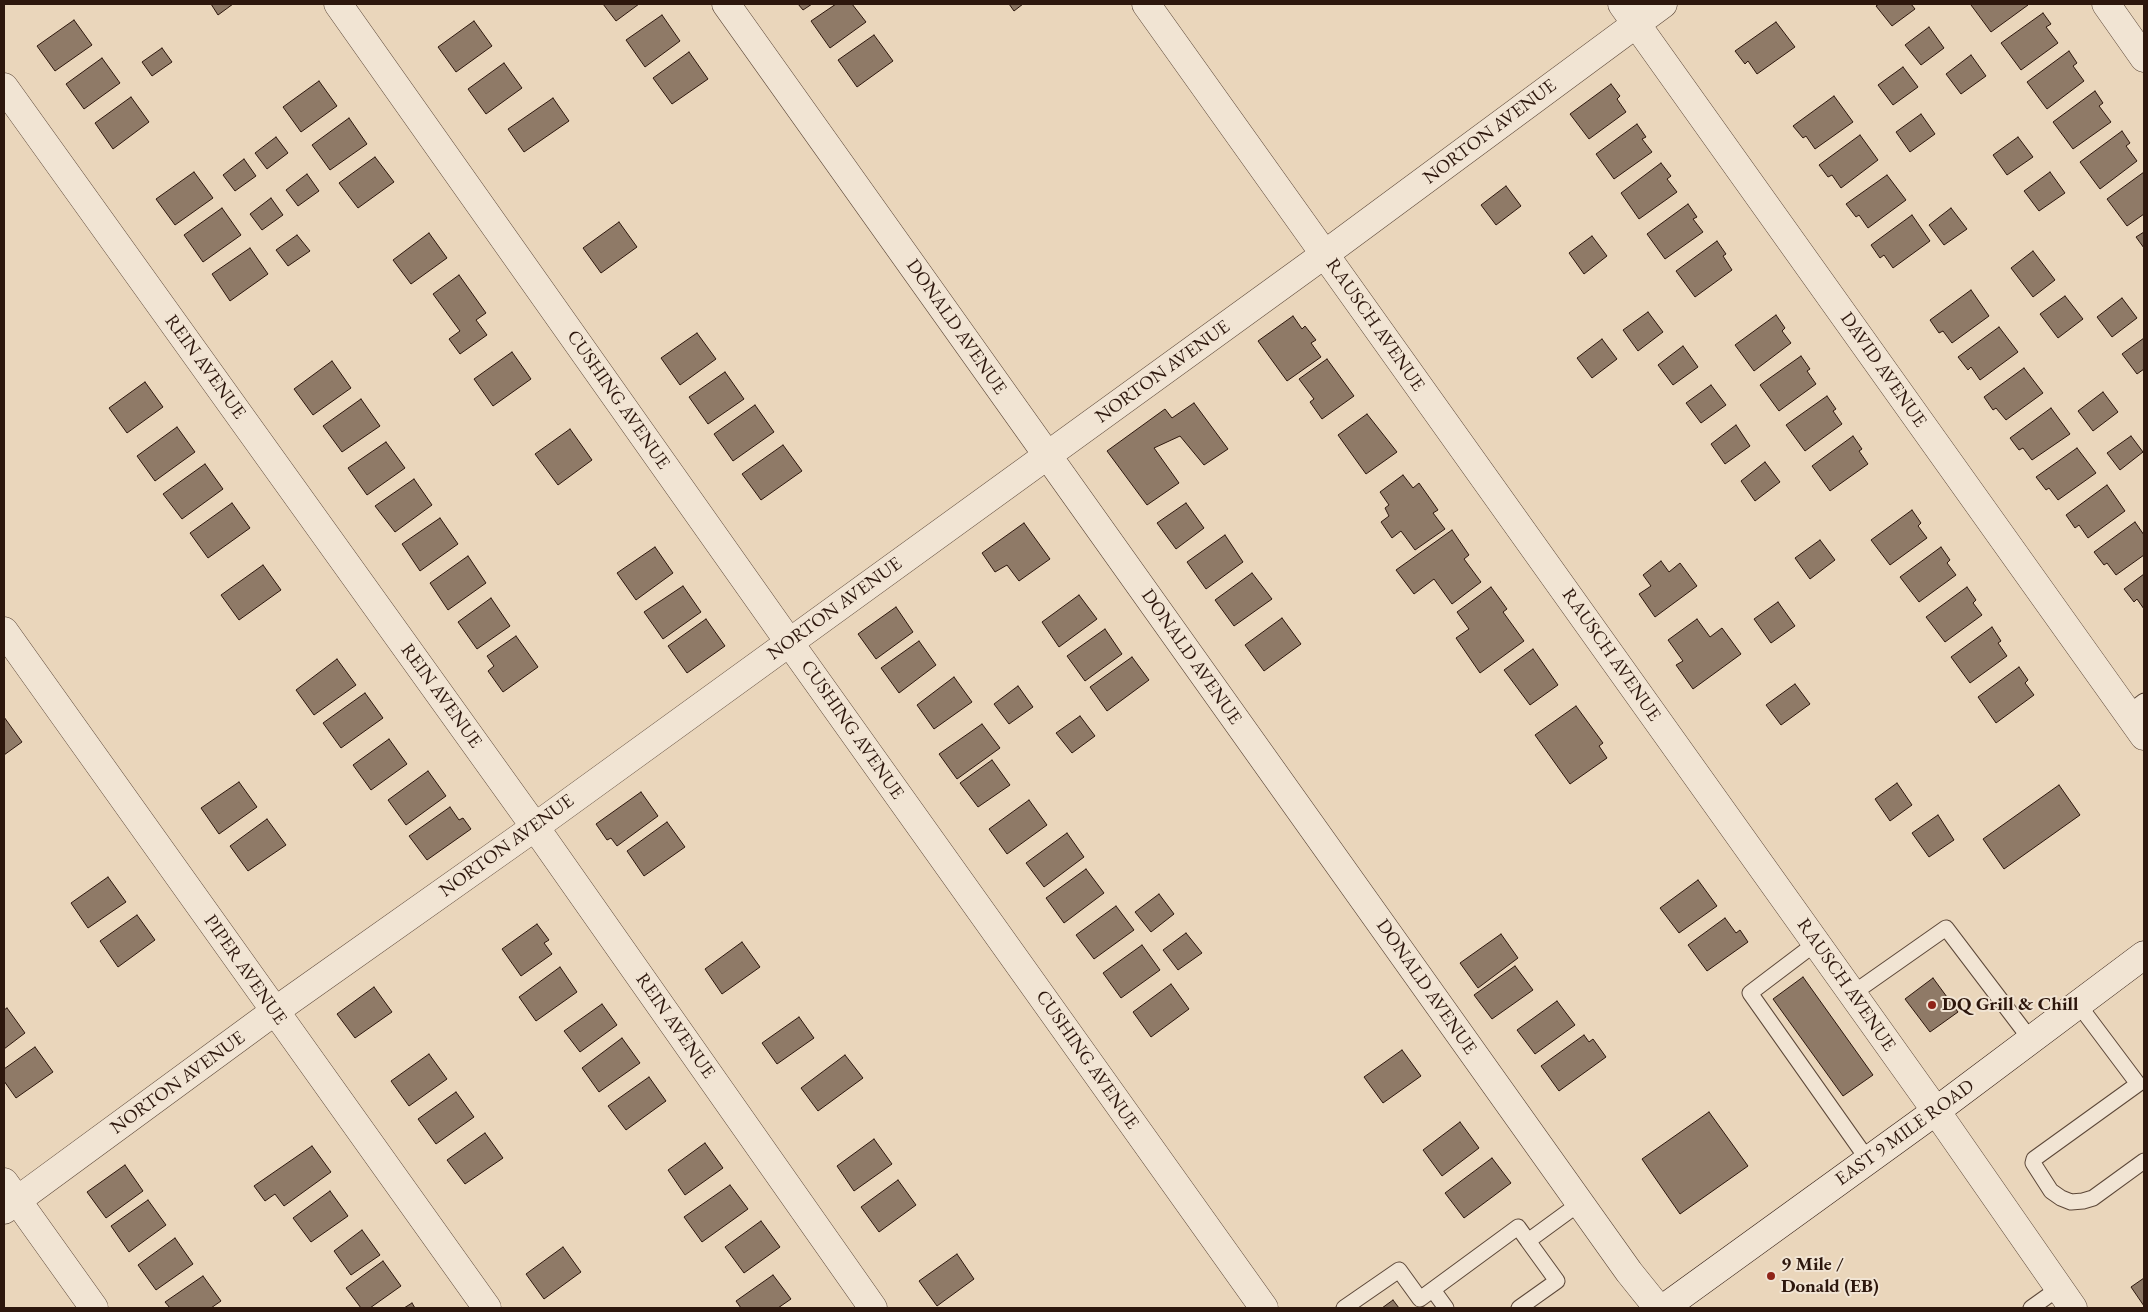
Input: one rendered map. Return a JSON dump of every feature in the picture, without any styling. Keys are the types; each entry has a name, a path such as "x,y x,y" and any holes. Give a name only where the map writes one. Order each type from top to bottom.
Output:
{"street":[{"name":"CUSHING AVENUE","path":"338,4 789,642 1264,1308"},
{"name":"DONALD AVENUE","path":"726,4 1629,1272 1658,1308"},
{"name":"RAUSCH AVENUE","path":"1146,4 1936,1111 2066,1298"},
{"name":"NORTON AVENUE","path":"8,1197 275,1012 535,826 1325,254 1629,14 1663,4"},
{"path":"2106,4 2144,58"},
{"name":"DAVID AVENUE","path":"1629,14 2136,707 2144,736"},
{"name":"REIN AVENUE","path":"4,87 535,826 873,1308"},
{"name":"PIPER AVENUE","path":"4,631 486,1308"},
{"name":"EAST 9 MILE ROAD","path":"1664,1308 1936,1111 2144,955"},
{"path":"8,1197 94,1308"}],"lane":[{"path":"1852,994 1946,928 2031,1040"},
{"path":"1816,943 1750,993 1868,1160"},
{"path":"2078,1004 2141,1082 2034,1159 2033,1164 2051,1191 2071,1202 2083,1202 2093,1198 2144,1161"},
{"path":"1528,1241 1580,1203"},
{"path":"1344,1308 1399,1270 1420,1299 1518,1228 1556,1281 1519,1308"},
{"path":"1433,1290 1446,1308"},
{"path":"2031,1308 2066,1298"}],"building":[{"path":"211,4 233,4 218,15"},
{"path":"603,4 639,4 616,21"},
{"path":"798,4 812,4 803,10"},
{"path":"836,4 852,4 866,22 830,48 811,21"},
{"path":"1009,4 1023,4 1014,11"},
{"path":"1879,4 1911,4 1915,9 1892,26 1876,6"},
{"path":"1972,4 2027,4 2028,5 1991,32"},
{"path":"2043,13 2051,24 2046,27 2058,43 2021,70 2001,43"},
{"path":"662,15 680,41 645,67 626,40"},
{"path":"74,20 92,45 55,71 37,46"},
{"path":"474,21 492,46 456,72 438,47"},
{"path":"1776,22 1795,47 1757,74 1748,61 1745,64 1735,51"},
{"path":"1929,27 1944,48 1921,65 1905,45"},
{"path":"874,35 893,61 857,87 838,60"},
{"path":"162,48 172,62 152,76 142,62"},
{"path":"2069,51 2077,63 2073,66 2084,81 2047,109 2027,82"},
{"path":"689,52 708,79 672,104 653,78"},
{"path":"1971,55 1986,76 1961,94 1946,74"},
{"path":"102,58 120,83 84,109 66,84"},
{"path":"504,63 522,88 486,114 468,89"},
{"path":"1903,67 1918,87 1893,105 1878,85"},
{"path":"319,81 337,106 301,132 283,107"},
{"path":"1611,84 1620,96 1617,99 1626,112 1589,139 1570,114"},
{"path":"2095,91 2103,103 2099,106 2111,122 2073,149 2053,122"},
{"path":"1834,96 1853,122 1815,149 1806,136 1803,138 1793,126"},
{"path":"131,97 149,122 113,149 95,123"},
{"path":"553,98 569,121 524,152 508,129"},
{"path":"1921,114 1935,134 1910,152 1896,132"},
{"path":"349,118 367,144 330,170 312,145"},
{"path":"1637,124 1646,137 1642,139 1652,152 1614,179 1596,154"},
{"path":"2122,131 2130,143 2126,146 2137,161 2100,189 2080,162"},
{"path":"1860,135 1878,160 1841,188 1832,175 1828,177 1819,165"},
{"path":"276,137 288,153 267,169 255,153"},
{"path":"2018,137 2033,157 2007,175 1993,155"},
{"path":"375,157 394,182 358,208 339,183"},
{"path":"244,159 256,176 235,191 223,175"},
{"path":"1661,163 1671,176 1667,179 1677,192 1639,219 1621,193"},
{"path":"194,172 213,198 175,225 156,199"},
{"path":"2050,172 2065,193 2039,211 2024,191"},
{"path":"2144,172 2144,214 2127,226 2107,199"},
{"path":"307,174 319,191 298,206 286,190"},
{"path":"1887,175 1906,200 1868,228 1859,215 1856,217 1846,204"},
{"path":"1506,186 1521,206 1496,225 1481,205"},
{"path":"271,198 283,215 262,230 250,214"},
{"path":"1688,204 1697,217 1693,219 1703,232 1665,259 1647,234"},
{"path":"222,208 241,235 203,262 184,235"},
{"path":"1951,208 1967,229 1944,245 1929,225"},
{"path":"1912,215 1930,241 1893,268 1884,255 1880,258 1871,245"},
{"path":"619,222 637,247 601,273 583,248"},
{"path":"2144,232 2144,248 2136,237"},
{"path":"429,233 447,258 411,284 393,260"},
{"path":"297,235 310,251 288,266 276,250"},
{"path":"1592,236 1607,256 1584,274 1569,253"},
{"path":"1717,241 1726,254 1723,256 1732,270 1695,297 1676,271"},
{"path":"250,248 268,274 230,301 212,274"},
{"path":"2033,251 2055,280 2033,297 2011,268"},
{"path":"459,275 486,313 476,320 487,335 460,354 449,339 460,331 433,294"},
{"path":"1971,290 1989,316 1952,343 1943,331 1939,333 1930,320"},
{"path":"2065,296 2083,319 2058,338 2040,314"},
{"path":"2122,298 2137,318 2112,337 2097,317"},
{"path":"1648,312 1663,332 1638,351 1623,330"},
{"path":"1776,315 1785,328 1782,331 1791,343 1754,371 1735,345"},
{"path":"1293,316 1302,329 1305,326 1316,340 1311,343 1321,357 1287,381 1258,341"},
{"path":"1999,327 2018,352 1980,380 1971,367 1968,370 1958,357"},
{"path":"697,333 716,359 680,385 661,358"},
{"path":"2144,338 2144,369 2137,374 2122,354"},
{"path":"1602,339 1617,359 1592,378 1577,358"},
{"path":"1683,346 1698,367 1673,385 1658,365"},
{"path":"512,352 531,379 493,406 474,379"},
{"path":"1801,356 1810,369 1807,371 1816,384 1779,411 1760,385"},
{"path":"1327,359 1354,396 1322,419 1310,402 1314,399 1299,379"},
{"path":"332,361 351,388 313,415 294,389"},
{"path":"2024,368 2043,393 2006,420 1996,408 1993,410 1984,397"},
{"path":"725,372 744,399 708,424 689,397"},
{"path":"145,382 163,407 127,433 109,408"},
{"path":"1711,385 1726,405 1701,423 1686,403"},
{"path":"2103,392 2118,412 2093,431 2078,411"},
{"path":"1827,396 1836,409 1833,411 1842,424 1805,451 1786,425"},
{"path":"361,399 380,426 342,452 323,426"},
{"path":"1194,403 1228,449 1204,465 1180,436 1154,448 1179,483 1147,505 1107,451 1165,409 1172,418"},
{"path":"755,405 774,432 733,461 714,434"},
{"path":"2051,408 2070,434 2032,460 2023,448 2019,450 2010,438"},
{"path":"1367,414 1397,452 1366,474 1338,435"},
{"path":"1736,425 1750,446 1725,464 1711,444"},
{"path":"177,427 195,452 155,481 137,456"},
{"path":"570,429 592,460 558,485 535,454"},
{"path":"1853,436 1862,449 1859,451 1868,464 1830,491 1812,466"},
{"path":"2131,436 2143,452 2120,470 2107,453"},
{"path":"386,442 405,468 367,495 348,468"},
{"path":"783,445 802,471 761,500 742,474"},
{"path":"2077,448 2096,473 2058,500 2049,488 2046,490 2036,477"},
{"path":"1765,462 1780,482 1755,501 1741,481"},
{"path":"205,464 223,489 182,519 163,494"},
{"path":"1403,475 1413,488 1419,483 1438,510 1433,513 1445,529 1415,550 1401,531 1392,538 1381,522 1389,516 1385,508 1389,505 1380,492"},
{"path":"414,479 432,505 395,532 375,506"},
{"path":"2107,485 2125,511 2088,538 2079,525 2075,528 2066,515"},
{"path":"232,503 250,528 208,558 190,533"},
{"path":"1186,503 1204,528 1176,549 1157,523"},
{"path":"1912,510 1921,523 1918,526 1927,538 1890,565 1871,540"},
{"path":"440,518 458,544 420,571 402,544"},
{"path":"2135,522 2144,535 2144,555 2116,575 2107,563 2104,565 2094,552"},
{"path":"1024,523 1050,559 1019,581 1007,565 995,572 982,553"},
{"path":"1452,530 1469,555 1464,559 1481,582 1452,604 1434,579 1414,594 1396,570"},
{"path":"1225,535 1243,562 1206,589 1187,562"},
{"path":"1820,540 1835,560 1810,579 1795,558"},
{"path":"655,547 673,573 636,600 617,573"},
{"path":"1941,547 1950,560 1947,563 1956,575 1919,602 1900,577"},
{"path":"468,556 486,583 448,610 430,583"},
{"path":"1661,561 1669,572 1680,563 1697,586 1655,617 1639,594 1651,586 1643,575"},
{"path":"263,565 281,590 239,620 221,595"},
{"path":"1252,573 1272,599 1234,626 1215,600"},
{"path":"2144,574 2144,609 2137,599 2134,602 2124,589"},
{"path":"683,586 701,612 663,639 644,612"},
{"path":"1491,587 1507,609 1503,612 1524,641 1480,673 1456,638 1469,629 1457,612"},
{"path":"1967,587 1976,600 1973,603 1982,615 1945,642 1926,617"},
{"path":"1079,595 1097,619 1059,647 1042,622"},
{"path":"491,598 510,626 477,649 458,622"},
{"path":"1778,602 1795,626 1771,643 1754,619"},
{"path":"896,607 913,632 876,659 858,634"},
{"path":"1282,618 1301,644 1264,671 1245,645"},
{"path":"706,619 725,646 687,673 668,646"},
{"path":"1697,619 1710,637 1722,628 1741,654 1693,689 1676,665 1683,661 1668,640"},
{"path":"1992,627 2001,641 1998,643 2007,656 1970,683 1951,657"},
{"path":"1105,629 1122,654 1085,681 1067,656"},
{"path":"516,636 538,667 503,692 488,671 494,666 487,656"},
{"path":"919,641 936,665 899,693 881,668"},
{"path":"1533,649 1558,685 1530,705 1504,670"},
{"path":"1132,657 1149,680 1107,711 1090,687"},
{"path":"337,659 356,685 314,715 296,690"},
{"path":"2019,667 2028,680 2025,683 2034,695 1996,723 1978,697"},
{"path":"954,677 972,702 934,729 917,705"},
{"path":"1795,684 1810,704 1781,725 1766,705"},
{"path":"1018,686 1033,707 1009,724 994,704"},
{"path":"365,693 383,718 341,748 323,723"},
{"path":"1576,706 1603,743 1599,746 1607,758 1570,784 1535,735"},
{"path":"1080,716 1095,736 1072,753 1056,733"},
{"path":"4,717 22,742 4,755"},
{"path":"982,724 1000,748 957,779 939,754"},
{"path":"389,739 407,764 371,790 353,765"},
{"path":"992,760 1010,785 978,807 960,783"},
{"path":"428,771 446,796 406,825 388,800"},
{"path":"239,782 257,807 219,834 201,808"},
{"path":"1897,783 1912,805 1890,821 1875,799"},
{"path":"2059,785 2080,815 2004,869 1983,839"},
{"path":"641,792 658,816 617,846 611,838 607,840 596,824"},
{"path":"1029,800 1047,825 1007,854 989,829"},
{"path":"450,807 459,820 463,818 471,829 427,860 409,836"},
{"path":"1938,815 1954,840 1929,857 1912,833"},
{"path":"267,819 286,845 248,871 230,846"},
{"path":"667,822 685,847 644,876 627,851"},
{"path":"1067,833 1084,857 1044,887 1026,863"},
{"path":"1086,869 1104,893 1064,923 1046,898"},
{"path":"108,877 126,902 88,928 71,903"},
{"path":"1698,880 1717,906 1679,933 1660,908"},
{"path":"1159,894 1174,914 1151,932 1135,912"},
{"path":"1116,906 1134,930 1094,959 1076,935"},
{"path":"137,915 155,940 118,967 100,941"},
{"path":"1725,918 1736,933 1740,930 1748,942 1707,971 1688,945"},
{"path":"537,924 549,940 544,943 552,954 521,976 502,949"},
{"path":"1186,933 1202,953 1178,970 1163,950"},
{"path":"1501,934 1518,958 1478,988 1460,963"},
{"path":"742,942 760,967 722,994 705,969"},
{"path":"1142,945 1160,970 1121,998 1103,973"},
{"path":"1515,966 1533,990 1492,1019 1474,995"},
{"path":"560,967 577,992 536,1021 519,997"},
{"path":"1803,977 1873,1075 1843,1096 1773,999"},
{"name":"DQ Grill & Chill","path":"1933,978 1958,1012 1930,1032 1905,999"},
{"path":"1171,984 1189,1009 1151,1037 1133,1012"},
{"path":"374,987 392,1012 355,1038 337,1014"},
{"path":"1557,1001 1575,1025 1535,1054 1517,1030"},
{"path":"602,1004 617,1025 580,1052 564,1031"},
{"path":"7,1008 25,1033 4,1049 4,1010"},
{"path":"799,1017 814,1038 777,1064 762,1043"},
{"path":"1584,1035 1589,1042 1593,1039 1606,1057 1559,1091 1541,1066"},
{"path":"622,1038 640,1063 599,1092 582,1068"},
{"path":"35,1047 53,1072 16,1098 4,1081 4,1069"},
{"path":"1402,1050 1421,1076 1383,1103 1364,1077"},
{"path":"429,1054 447,1079 409,1106 391,1081"},
{"path":"845,1055 863,1078 818,1111 801,1088"},
{"path":"649,1077 666,1101 626,1130 608,1106"},
{"path":"456,1092 474,1117 436,1144 418,1119"},
{"path":"1709,1112 1748,1166 1680,1214 1642,1159"},
{"path":"1460,1122 1479,1148 1442,1176 1423,1150"},
{"path":"485,1133 503,1158 465,1184 447,1160"},
{"path":"874,1139 892,1164 854,1191 837,1166"},
{"path":"705,1143 723,1168 685,1195 668,1170"},
{"path":"312,1146 331,1172 284,1206 275,1194 265,1201 254,1186"},
{"path":"1492,1158 1511,1183 1464,1218 1445,1193"},
{"path":"125,1165 143,1191 106,1218 87,1192"},
{"path":"898,1180 916,1205 879,1232 861,1207"},
{"path":"730,1185 748,1209 702,1242 684,1217"},
{"path":"330,1191 348,1216 311,1242 293,1218"},
{"path":"148,1200 166,1225 129,1252 111,1226"},
{"path":"761,1221 780,1247 744,1273 725,1247"},
{"path":"362,1230 380,1255 351,1275 334,1251"},
{"path":"175,1238 193,1264 156,1290 138,1265"},
{"path":"563,1247 581,1272 544,1299 526,1274"},
{"path":"957,1254 974,1279 937,1306 919,1281"},
{"path":"383,1261 401,1286 370,1308 361,1308 346,1288"},
{"path":"773,1275 791,1299 778,1308 741,1308 736,1301"},
{"path":"203,1276 221,1301 211,1308 170,1308 165,1302"},
{"path":"2144,1278 2144,1306 2131,1287"},
{"path":"1393,1300 1399,1308 1382,1308"},
{"path":"412,1303 415,1308 404,1308"}],"place":[{"name":"DQ Grill & Chill","path":"1932,1005"},
{"name":"9 Mile / Donald (EB)","path":"1771,1276"}]}
